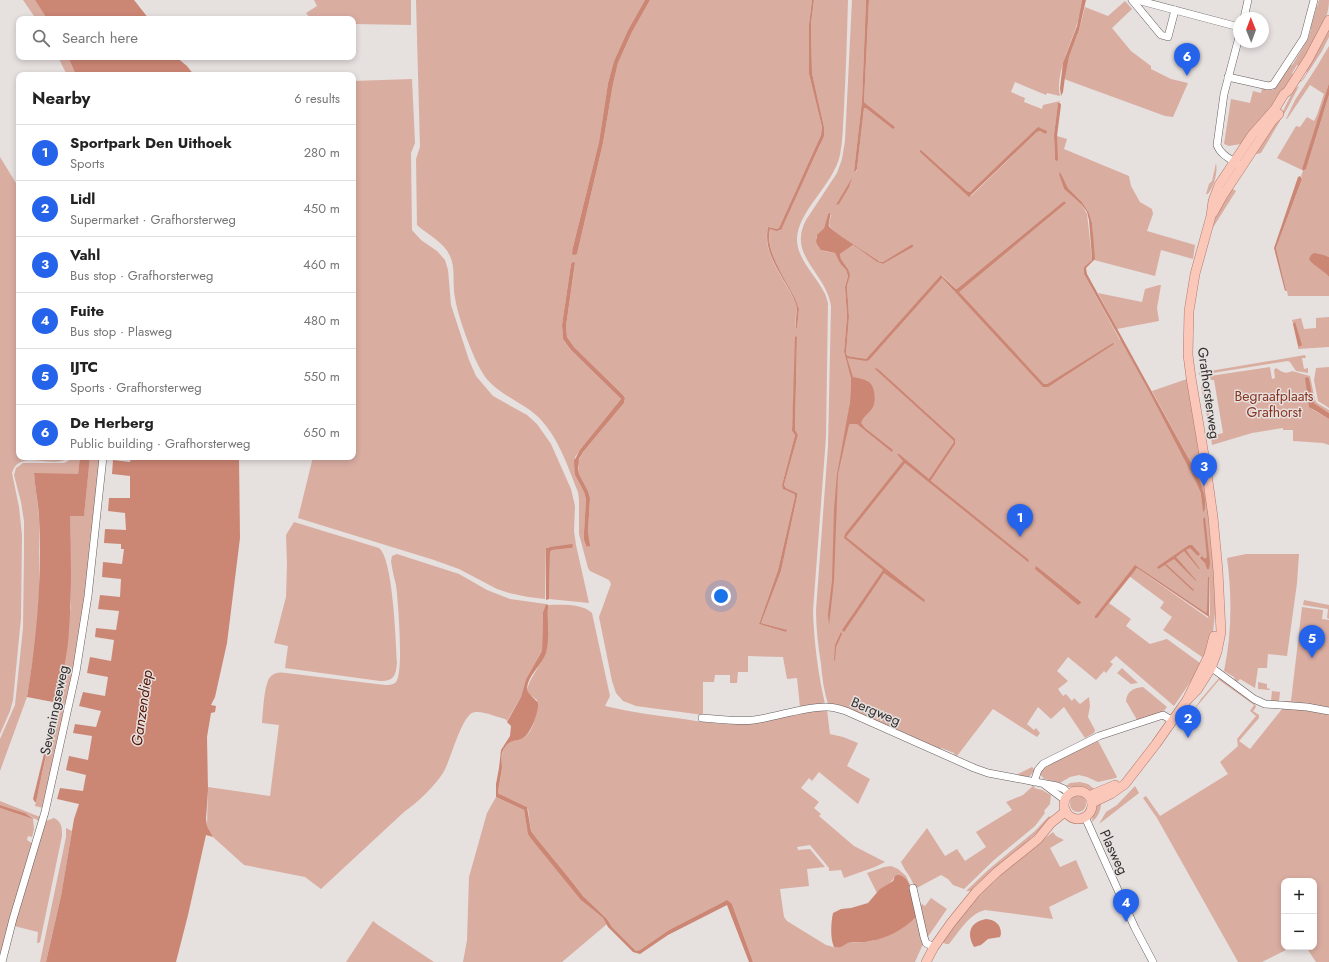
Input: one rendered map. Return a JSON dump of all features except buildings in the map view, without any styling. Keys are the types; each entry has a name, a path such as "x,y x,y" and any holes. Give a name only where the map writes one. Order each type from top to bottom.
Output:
{"main road":[{"name":"Grafhorsterweg","path":"1091,799 1132,774 1173,721 1208,666 1216,630 1220,624 1220,589 1213,517 1188,355 1189,311 1195,274 1211,216 1214,198 1219,185 1252,135 1276,109 1284,94 1288,91 1309,58 1329,20"},
{"name":"Grafhorsterweg","path":"1211,216 1242,166 1287,100 1288,91"},
{"path":"1078,791 1084,792 1091,799 1092,810 1085,817 1076,819 1068,814 1064,805 1067,797 1078,791"},
{"path":"926,962 934,947 959,912 976,892 997,872 1038,838 1051,823 1068,814"}],"street":[{"path":"1132,0 1161,35 1168,37 1175,10"},
{"path":"1137,0 1233,25"},
{"path":"1245,12 1248,0"},
{"path":"1228,76 1268,86 1273,85 1304,38 1314,0"},
{"path":"1236,48 1224,94 1217,145 1218,150 1242,166"},
{"name":"Seveningseweg","path":"2,962 13,919 44,816 76,672 88,596 103,460"},
{"path":"1208,666 1261,703 1307,707 1329,711"},
{"name":"Bergweg","path":"702,718 753,720 810,709 827,707 835,708 846,711 988,773 1061,788 1067,797"},
{"path":"1034,782 1038,770 1043,764 1099,736 1163,715 1173,721"},
{"name":"Plasweg","path":"1085,817 1135,928 1153,962"},
{"path":"913,888 926,943 934,947"}],"green space":[{"path":"23,0 35,0 45,16 34,16"},
{"path":"314,0 411,0 411,25 356,24 356,16 308,16 306,13 317,6"},
{"path":"416,0 645,0 628,30 614,61 608,83 599,142 573,247 577,254 603,143 618,63 632,32 650,0 812,0 809,24 809,74 822,127 821,135 779,228 768,227 767,237 771,257 796,304 797,328 799,309 774,257 769,238 770,229 780,231 820,145 824,127 812,73 811,24 814,0 848,0 846,67 840,155 830,177 802,220 798,230 797,241 798,248 804,261 825,293 828,303 826,437 813,611 817,658 825,704 800,707 797,678 787,679 783,657 748,656 748,672 738,672 737,683 730,683 730,675 715,675 714,682 703,682 703,715 636,706 623,701 616,693 612,681 599,617 611,584 609,580 590,571 588,568 579,534 578,492 566,461 556,441 544,423 536,415 493,385 482,372 474,356 462,325 457,306 454,293 453,266 450,256 440,243 417,225 416,159 420,147","holes":["571,264 575,264 566,326 567,337 574,347 625,398 624,403 583,452 578,462 579,474 590,498 588,532 589,547 584,540 586,499 575,475 575,457 621,399 571,350 563,339 562,325","796,336 795,430 798,435 784,485 786,488 797,493 797,497 781,571 761,623 786,630 786,632 759,624 778,570 795,496 794,494 785,490 782,485 795,435 792,431"]},
{"path":"852,0 866,0 862,101 854,171 856,172 864,108 866,107 895,127 864,102 869,0 1082,0 1077,24 1061,71 1059,88 1060,96 1047,93 1046,95 1015,82 1011,92 1025,98 1024,102 1042,109 1043,105 1060,101 1058,104 1054,135 1055,161 1057,136 1067,139 1064,149 1129,176 1131,186 1140,202 1152,209 1153,214 1147,231 1195,245 1193,259 1161,250 1155,276 1094,260 1092,223 1089,213 1082,202 1068,188 1059,173 1064,189 1082,205 1087,214 1092,260 1084,267 1084,274 1120,340 1122,339 1203,491 1190,461 1152,391 1187,379 1207,489 1216,603 1213,633 1205,659 1163,630 1172,617 1160,608 1164,602 1129,576 1137,568 1208,618 1210,615 1209,577 1208,615 1136,566 1097,618 1109,603 1131,619 1126,626 1150,644 1167,639 1200,663 1201,666 1174,706 1116,656 1110,662 1113,664 1106,673 1104,671 1096,680 1068,657 1057,671 1068,681 1058,689 1063,696 1066,694 1072,701 1074,698 1080,704 1089,697 1090,706 1088,717 1095,730 1094,733 1085,738 1064,707 1051,719 1038,707 1027,724 1034,730 1036,728 1040,733 1037,737 993,709 957,756 954,753 941,748 941,750 828,704 824,689 817,637 816,610 828,446 831,306 828,294 804,254 801,244 801,233 806,220 837,173 842,159 845,141","holes":["1041,128 1046,133 1040,131 1037,132 971,196 922,151 970,192","1065,201 958,292 1044,384 1047,384 1114,343 1046,386 1042,385 941,277 868,359 866,359 942,275 956,289","828,214 831,215 829,223 830,227 836,233 880,262 883,262 913,245 913,247 883,264 877,262 853,245 840,254 841,259 848,269 849,277 847,286 849,317 846,354 848,356 864,359 846,357 850,374 844,352 847,316 845,287 848,276 846,270 835,253 824,251 817,246 816,237 824,228","851,379 855,396 838,469 848,417"]},
{"path":"1319,0 1329,0 1323,26 1299,67 1297,65 1292,73 1293,75 1282,94 1241,144 1229,146 1224,144 1231,99 1250,103 1253,91 1261,93 1262,88 1273,90 1290,65 1293,64 1308,39 1311,29 1309,26 1311,26 1316,9 1314,9 1317,7"},
{"path":"1125,1 1132,9 1112,28 1131,51 1151,66 1151,69 1171,79 1188,83 1173,117 1165,116 1064,79 1069,57 1079,30 1085,7 1108,16"},
{"path":"1329,28 1329,37 1322,51 1303,80 1297,84 1299,79 1302,80 1307,72 1305,70"},
{"path":"1329,46 1329,83 1302,170 1277,158 1296,126 1300,127 1307,117 1314,121 1317,115 1324,94 1310,85 1286,119 1295,100"},
{"path":"60,60 69,60 75,72 66,72"},
{"path":"412,79 415,143 411,153 412,230 421,240 437,251 445,260 448,270 451,305 469,360 476,376 493,396 527,415 537,424 551,444 571,489 575,506 574,531 576,545 589,603 549,599 550,552 552,550 572,548 546,548 545,599 509,593 497,589 459,569 434,560 298,518 312,460 356,460 356,81"},
{"path":"1299,86 1261,153 1254,153 1282,113 1294,89"},
{"path":"1329,95 1329,257 1324,255 1316,266 1323,270 1329,277 1329,296 1288,296 1287,291 1285,291 1276,248 1302,179 1301,176 1303,171 1306,169"},
{"path":"0,157 16,183 16,460 29,460 16,465 12,473 19,507 22,535 21,618 13,700 0,734"},
{"path":"1216,163 1214,183 1208,194 1206,194 1209,184 1212,181"},
{"path":"1231,188 1236,191 1212,229 1211,228 1220,207"},
{"path":"1161,285 1157,308 1159,321 1117,329 1098,293 1142,302 1145,289"},
{"path":"1329,317 1329,347 1298,349 1298,346 1300,347 1292,320 1301,318 1304,329 1316,328 1316,318"},
{"path":"1305,355 1306,358 1302,358 1304,369 1308,368 1308,373 1296,371 1288,361 1200,375 1198,373"},
{"name":"Begraafplaats Grafhorst","path":"1270,367 1272,379 1275,378 1274,370 1276,368 1285,373 1292,371 1310,376 1315,400 1317,403 1329,410 1329,413 1314,403 1309,378 1307,377 1309,405 1313,410 1329,419 1329,445 1323,443 1293,441 1293,430 1283,430 1283,428 1252,433 1212,445 1211,436 1223,433 1214,380 1211,380 1210,376"},
{"path":"1329,367 1329,408 1318,401 1314,380 1316,368"},
{"path":"1201,386 1204,386 1211,425 1216,427 1215,430 1210,432"},
{"path":"29,460 64,460 55,462"},
{"path":"80,460 78,474 34,474 39,517 39,593 36,640 27,697 0,771 0,739 15,705 23,628 24,521 14,475 16,468 23,463 64,463 68,461"},
{"path":"90,460 101,460 78,650 43,808 35,806 57,706 60,704 67,662 58,703 57,700 71,606 70,516 84,515"},
{"path":"294,522 379,548 384,555 391,583 396,637 397,667 395,674 391,679 380,681 285,668 288,646 274,643 286,597 286,535"},
{"path":"397,554 459,574 487,590 510,599 546,604 543,612 542,651 526,679 521,697 507,721 488,714 479,712 472,713 468,717 460,732 443,773 435,784 321,889 305,877 244,865 213,837 207,826 208,787 270,796 279,725 262,723 267,684 271,676 274,674 284,673 385,685 396,682 400,665 400,636 396,585 391,561 392,556"},
{"path":"1246,554 1299,554 1297,583 1287,656 1268,654 1267,668 1258,668 1255,688 1240,679 1236,683 1234,677 1224,671 1230,629 1230,586 1227,558"},
{"path":"1304,600 1329,605 1329,619 1327,618 1328,609 1303,605"},
{"path":"548,605 577,606 592,613 610,696 605,706 654,715 712,723 732,724 750,723 816,710 827,710 830,734 858,743 847,766 870,779 858,804 819,772 812,781 809,778 801,788 819,802 814,808 821,814 819,816 854,846 885,862 844,878 841,870 829,871 829,868 810,845 797,847 798,850 810,849 825,867 807,869 809,886 780,889 784,917 787,921 826,945 837,948 848,943 872,941 902,928 915,918 894,877 891,882 877,893 867,873 891,866 898,869 906,876 911,887 923,944 915,962 753,962 732,904 725,901 669,930 640,950 636,951 612,927 607,919 583,896 537,839 531,831 528,809 525,806 500,795 498,792 502,768 502,754 505,746 510,742 524,738 534,724 537,700 529,694 527,689 544,657 547,647"},
{"path":"1302,607 1323,610 1322,619 1329,620 1329,709 1284,703 1284,701 1291,701"},
{"path":"1122,668 1138,683 1131,684 1117,673"},
{"path":"1219,678 1254,701 1256,707 1253,711 1259,715 1259,718 1239,741 1250,749 1282,709 1296,709 1329,714 1329,962 1316,962 1308,950 1317,950 1317,878 1281,878 1281,950 1286,950 1262,962 1238,962 1157,818 1143,798 1146,796 1160,816 1228,774 1220,762 1238,746 1237,739 1256,716 1250,711 1254,705 1219,680 1193,711"},
{"path":"1258,682 1267,684 1267,688 1270,690 1258,689"},
{"path":"1143,687 1167,707 1162,713 1137,720 1126,701 1129,692 1136,688"},
{"path":"1272,691 1280,692 1279,702 1271,701"},
{"path":"1097,739 1117,777 1116,778 1098,782 1079,775 1070,777 1060,783 1044,779 1040,774 1044,767"},
{"path":"1032,767 1035,770 1029,777 1018,777 1018,774"},
{"path":"1080,782 1088,784 1097,791 1082,787 1065,787 1070,783"},
{"path":"1035,786 1034,788 1051,795 1050,804 1044,811 1045,813 1035,826 994,860 964,889 953,885 948,879 941,875 915,889 901,862 927,828 945,856 957,849 965,861 986,847 976,832 1012,810 1006,802 1023,795"},
{"path":"1135,786 1139,793 1099,824 1106,812 1117,805"},
{"path":"1075,796 1081,796 1086,801 1084,810 1081,812 1075,812 1070,807 1070,801"},
{"path":"496,797 524,810 527,827 532,840 578,895 587,905 603,918 607,924 562,962 463,962 467,940 469,877 487,813"},
{"path":"0,801 40,817 39,821 25,813 0,805"},
{"path":"1101,803 1099,813 1092,822 1095,809"},
{"path":"0,808 33,819 34,829 32,837 28,836 27,840 33,844 0,958"},
{"path":"1049,816 1052,819 972,891 966,891 988,870 1035,831"},
{"path":"54,818 60,823 62,828 62,836 40,942 37,943 38,932 14,926 46,821"},
{"path":"66,828 72,831 61,896 46,962 40,962 66,837"},
{"path":"1053,832 1056,836 1064,840 1050,848 1060,867 1076,860 1088,888 1049,907 1053,919 985,910 969,919 949,944 942,942 980,893 1010,866"},
{"path":"931,898 947,909 927,938 919,908 922,904 925,906"},
{"path":"373,921 378,925 434,962 346,962"}],"water":[{"path":"35,0 134,0 147,16 45,16"},
{"path":"645,0 650,0 632,32 618,63 603,143 577,254 574,255 572,254 573,247 599,142 608,83 614,61 628,30"},
{"path":"812,0 814,0 811,24 812,73 824,127 824,136 781,230 777,231 770,229 769,238 770,247 778,267 797,303 799,309 796,328 796,304 792,294 776,267 768,248 767,238 768,227 779,228 821,135 822,127 809,74 809,24"},
{"path":"866,0 869,0 864,102 895,127 893,129 864,108 857,169 855,172 862,101"},
{"path":"1082,0 1086,0 1079,30 1069,57 1061,96 1060,88 1063,63 1077,26"},
{"path":"69,60 180,60 192,72 75,72"},
{"path":"1329,83 1329,95 1306,169 1303,171 1302,169"},
{"path":"1058,103 1061,105 1057,136 1057,161 1055,160 1054,135"},
{"path":"1038,127 1047,131 1046,134 1040,131 1037,132 969,197 920,152 920,150 922,151 970,192"},
{"path":"1060,172 1068,188 1082,202 1089,213 1092,223 1095,259 1086,268 1087,274 1199,479 1204,492 1204,512 1201,493 1196,482 1149,391 1084,274 1084,267 1092,260 1089,220 1087,212 1082,205 1064,189 1059,174"},
{"path":"1300,176 1302,179 1276,248 1285,291 1274,248 1298,177"},
{"path":"852,178 849,187 839,204 836,205"},
{"path":"1064,201 1066,203 959,292 1044,384 1047,384 1113,343 1114,344 1048,387 1043,387 942,278 869,360 866,361 847,358 853,377 869,382 874,390 875,397 873,407 863,418 861,423 865,428 893,450 892,452 857,424 849,425 838,474 834,581 829,625 828,614 832,581 834,509 837,474 850,402 851,378 844,352 847,316 845,287 848,276 846,270 840,263 835,253 821,250 816,241 817,235 824,228 828,214 830,213 829,226 831,229 880,262 883,262 913,245 913,247 883,264 877,262 853,245 840,254 841,259 850,275 847,286 849,317 846,354 848,356 866,359 941,275 956,289 958,288"},
{"path":"1314,253 1329,257 1329,277 1309,259"},
{"path":"573,262 575,263 566,326 567,337 574,347 625,398 624,403 583,452 579,459 579,474 590,498 588,532 590,546 587,547 584,540 586,499 575,475 574,461 580,450 621,399 571,350 563,339 562,325 571,264"},
{"path":"1295,322 1302,345 1299,347 1293,324"},
{"path":"796,336 795,430 798,435 784,485 786,488 797,493 797,497 781,571 761,623 787,630 786,632 759,624 778,570 795,496 794,494 783,489 782,485 795,435 792,431"},
{"path":"875,368 878,369 955,439 955,444 931,481 1029,560 1028,562 905,463 846,537 925,600 924,602 884,573 844,632 842,630 883,570 844,538 845,534 903,461 897,454 899,454 929,479 954,442"},
{"path":"1305,378 1309,378 1314,403 1329,413 1329,419 1309,407"},
{"path":"80,460 90,460 84,516 70,516 70,616 67,647 57,700 58,703 27,697 34,652 40,562 39,516 34,473 78,474"},
{"name":"Ganzendiep","path":"113,460 130,462 130,460 239,460 240,538 227,643 215,697 211,705 216,706 215,712 211,713 207,737 208,790 206,819 207,826 213,837 206,835 176,962 46,962 61,896 74,819 79,804 57,799 60,788 83,791 86,775 66,770 69,756 88,760 92,736 73,733 75,724 96,727 101,711 79,706 83,692 105,696 108,677 87,673 90,657 111,661 114,640 95,637 96,628 116,630 119,611 98,609 100,595 120,597 121,579 102,577 103,562 122,564 124,549 121,549 121,544 104,543 105,529 126,530 125,513 108,511 109,498 130,498 130,476 112,474"},
{"path":"1205,517 1210,563 1209,569 1207,569 1205,563 1200,558 1202,556 1205,559 1207,557 1203,519"},
{"path":"572,544 572,548 552,550 550,552 549,599 546,600 546,548"},
{"path":"1189,545 1192,545 1200,554 1198,556 1190,548 1186,550 1200,569 1184,551 1176,557 1196,581 1174,559 1166,564 1194,590 1193,591 1165,565 1158,569 1157,567"},
{"path":"1135,565 1206,613 1209,577 1209,617 1137,568 1097,618 1095,618 1095,616"},
{"path":"1036,566 1081,603 1078,605 1035,569"},
{"path":"546,604 548,605 548,636 546,653 532,674 527,688 528,692 538,703 538,707 532,727 526,736 507,744 503,749 499,794 527,807 531,831 537,839 583,896 607,919 612,927 636,951 640,950 669,930 727,900 732,904 753,962 749,962 727,905 668,935 640,954 633,952 608,927 603,918 581,900 532,840 528,834 524,810 496,797 496,784 501,750 510,736 511,726 507,722 521,697 526,679 542,651 543,612"},
{"path":"841,632 842,634 836,647 834,661 835,645"},
{"path":"52,721 53,722 35,802 33,799"},
{"path":"0,805 25,813 34,819 0,808"},
{"path":"897,875 902,876 909,884 916,914 915,918 900,930 888,936 867,942 851,942 840,947 834,947 831,930 833,913 841,909 868,903 880,889 893,881"},
{"path":"986,919 992,920 999,925 1001,931 1000,937 988,939 981,945 974,947 970,937 971,929 976,923"}],"place":[{"name":"De Herberg","path":"1187,76"},
{"name":"Vahl","path":"1204,486"},
{"name":"Sportpark Den Uithoek","path":"1020,537"},
{"name":"IJTC","path":"1312,658"},
{"name":"Lidl","path":"1188,738"},
{"name":"Fuite","path":"1126,922"}]}
